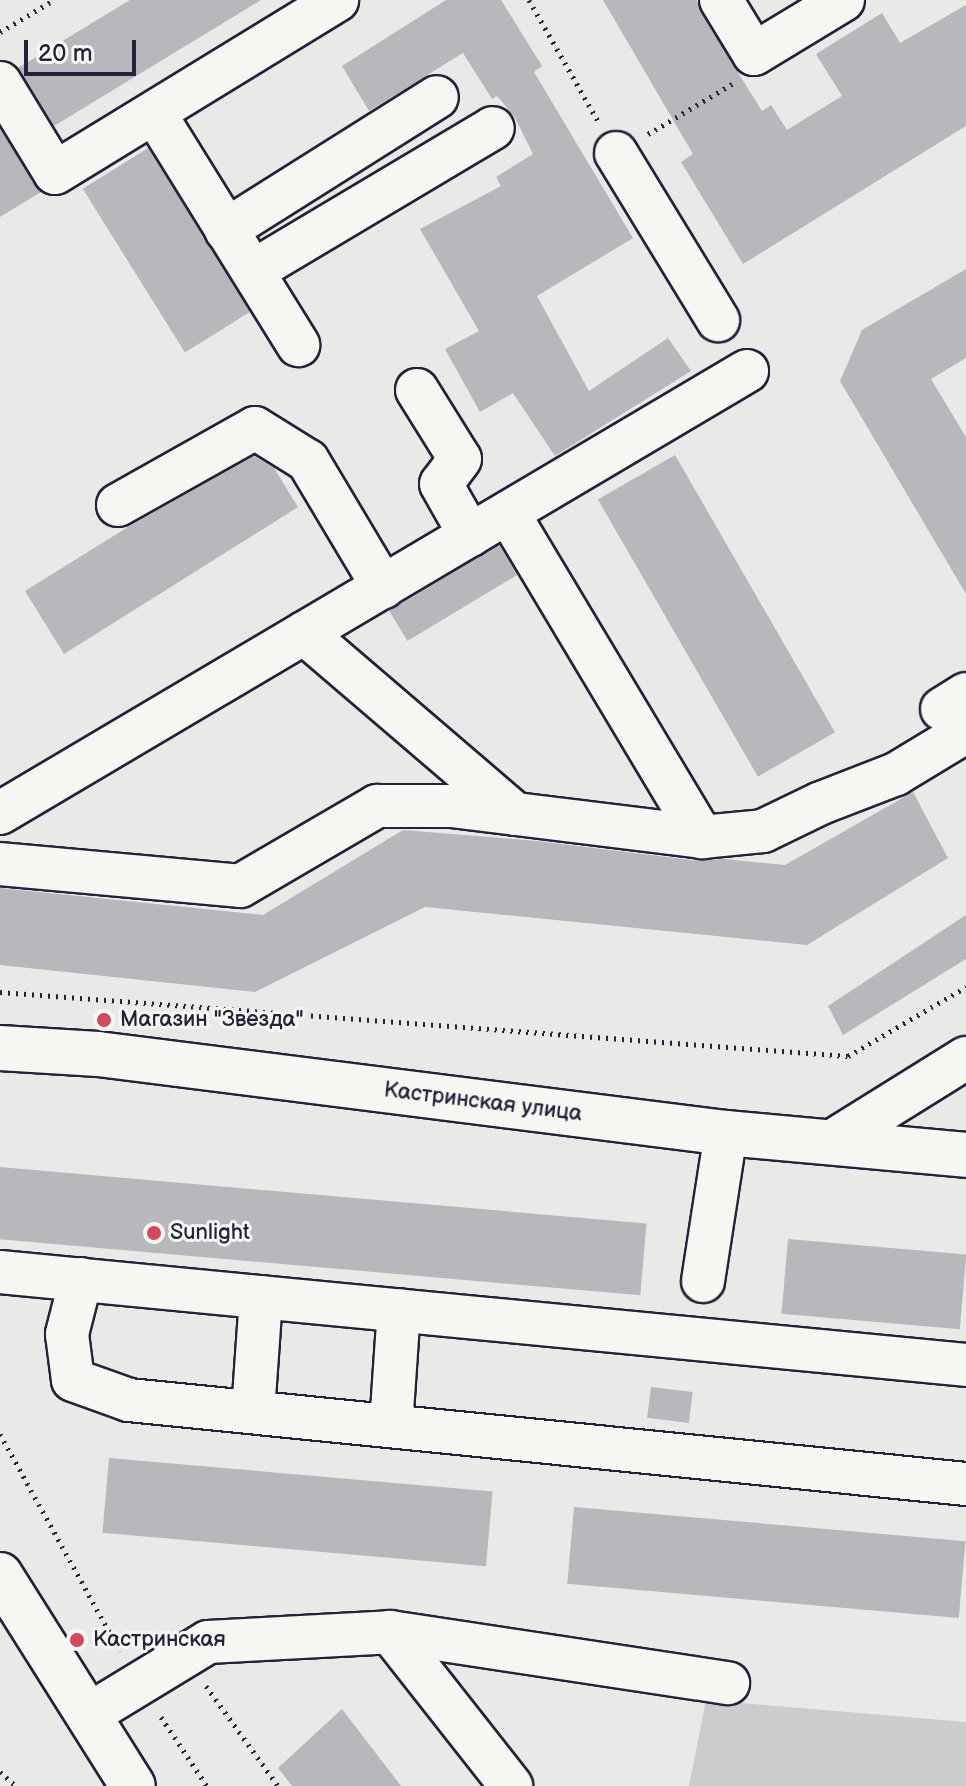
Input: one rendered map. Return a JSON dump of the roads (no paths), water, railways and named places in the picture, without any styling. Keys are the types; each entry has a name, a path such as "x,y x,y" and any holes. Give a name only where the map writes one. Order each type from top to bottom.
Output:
{"main road":[{"name":"Кастринская улица","path":"0,1048 98,1054 726,1133 966,1155"},
{"path":"0,1575 133,1786"}],"street":[{"path":"0,83 55,173 337,0"},
{"path":"721,0 754,54 843,0"},
{"path":"226,230 437,97"},
{"path":"155,114 298,345"},
{"path":"253,271 493,128"},
{"path":"616,153 718,320"},
{"path":"0,813 747,371"},
{"path":"417,390 460,459 441,484 470,535"},
{"path":"118,505 255,428 308,461 383,587"},
{"path":"508,513 702,837"},
{"path":"304,633 515,814"},
{"path":"5,856 240,886 377,806 451,806 702,837 763,831 821,803 896,774 955,713"},
{"path":"831,1142 966,1058"},
{"path":"703,1281 726,1133"},
{"path":"0,1272 966,1365"},
{"path":"81,1279 67,1334 73,1380 129,1400 966,1484"},
{"path":"253,1412 261,1297"},
{"path":"391,1426 399,1310"},
{"path":"390,1632 511,1786"},
{"path":"88,1715 208,1642 390,1632 728,1683"}],"place":[{"name":"Магазин \"Звезда\"","path":"104,1020"},
{"name":"Sunlight","path":"154,1233"},
{"name":"Кастринская","path":"77,1640"}]}
